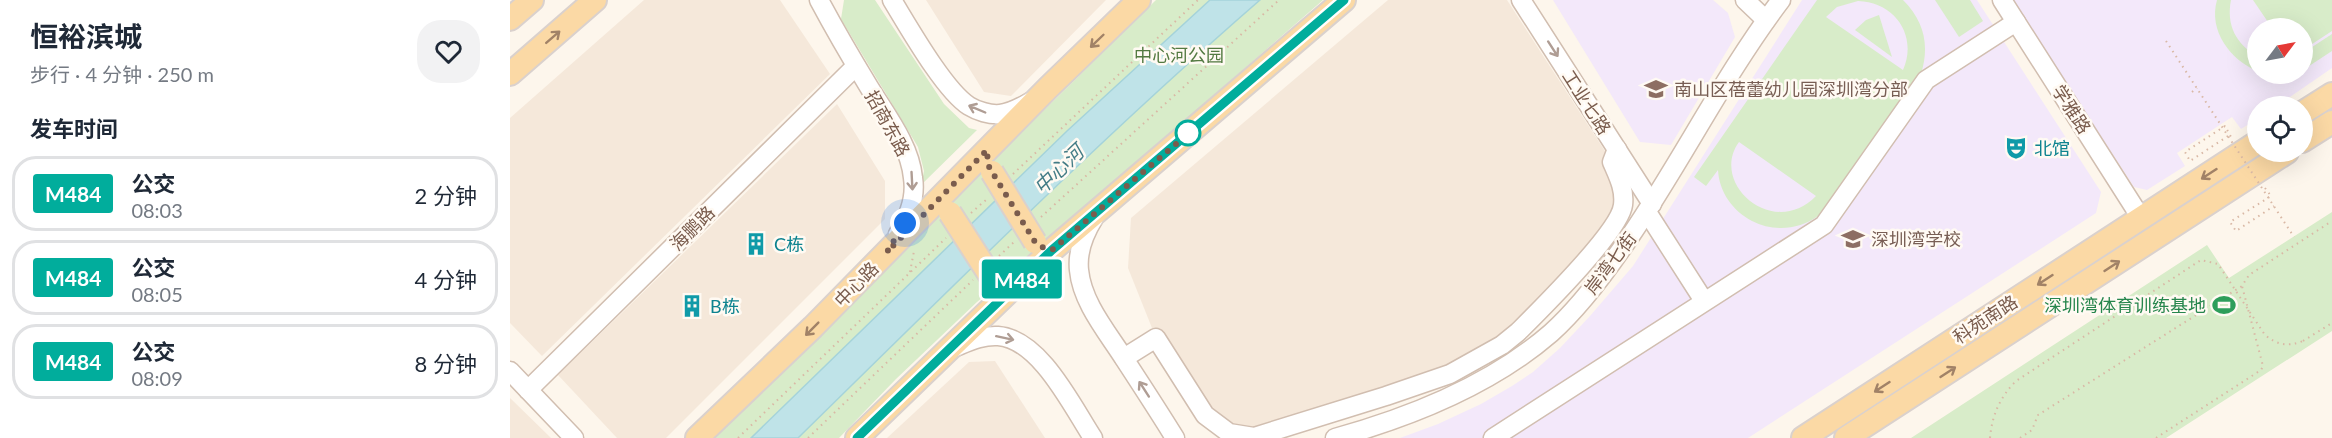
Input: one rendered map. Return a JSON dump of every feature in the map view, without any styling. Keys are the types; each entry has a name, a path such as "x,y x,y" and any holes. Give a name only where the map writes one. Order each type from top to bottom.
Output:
{"main road":[{"path":"510,19 532,0"},
{"path":"510,74 595,0"},
{"name":"中心路","path":"698,438 887,252 941,210 987,150 1139,0"},
{"path":"856,438 992,308 1044,246 1104,205 1344,0"},
{"path":"2313,106 2332,93"},
{"path":"2313,134 2332,122"},
{"name":"科苑南路","path":"1803,438 2247,149"},
{"path":"987,150 988,165 992,172 1044,246"},
{"name":"科苑南路","path":"1846,438 2272,162"},
{"path":"941,210 993,280 997,292 992,308"}],"street":[{"name":"招商东路","path":"819,0 897,134 909,159 914,179 912,202 905,223 887,252"},
{"path":"832,0 834,15 847,49"},
{"path":"885,0 908,26"},
{"path":"892,0 950,87 970,106 985,112 1000,114 1014,111 1048,88"},
{"name":"工业七路","path":"1521,0 1617,149 1704,301"},
{"path":"1745,0 1766,20"},
{"name":"岸湾七街","path":"1335,438 1349,435 1453,395 1491,375 1536,345 1558,326 1585,297 1650,208 1766,20 1781,0"},
{"name":"学雅路","path":"2002,0 2141,218"},
{"path":"1492,438 1824,225 1926,80 2016,21"},
{"name":"海鹏路","path":"528,390 856,66"},
{"path":"1124,358 1155,338 1205,415 1229,433 1254,437 1450,374 1502,345 1518,332 1612,230 1623,208 1623,189 1612,162 1617,149"},
{"path":"1104,205 1093,219 1083,239 1079,272 1089,302 1175,438"},
{"path":"949,349 978,338 997,336 1010,338 1026,346 1050,373 1093,438"},
{"path":"510,371 574,438"}],"path":[{"path":"2166,41 2298,242"},
{"path":"2192,92 2197,88"},
{"path":"2228,136 2190,161 2185,152 2225,126 2233,139"},
{"path":"2262,183 2271,196 2230,222 2236,231 2274,206"},
{"path":"2020,438 2032,430 2038,415 2242,286 2249,275 2332,221"},
{"path":"1990,438 1992,423 2000,401 2016,381 2201,260 2218,264 2271,341 2284,345 2298,344 2332,323"},
{"path":"2156,438 2261,370 2263,366 2242,286"}],"shaded area":[{"path":"644,0 780,0 830,74 542,356 510,323 510,118"},
{"path":"926,0 1106,0 1011,96 984,92"},
{"path":"1388,0 1507,0 1612,162 1623,208 1557,292 1450,374 1254,437 1229,433 1156,338 1128,268 1131,218"},
{"name":"南山区蓓蕾幼儿园深圳湾分部","path":"1553,0 1713,0 1728,13 1735,37 1671,145 1640,142"},
{"name":"深圳湾学校","path":"1802,0 1977,0 2101,192 2096,213 1748,438 1400,438 1438,424 1481,404 1512,386 1533,372 1560,348 1590,316 1633,266"},
{"path":"2012,0 2332,0 2332,68 2313,81 2313,18 2247,18 2247,84 2309,84 2291,96 2247,96 2247,125 2241,129 2232,117 2177,153 2185,166 2147,190 2134,187"},
{"path":"837,104 885,181 885,219 666,438 617,438 558,375"},
{"path":"995,361 1045,438 887,438 969,362"},
{"path":"510,398 551,438 510,438"}],"green space":[{"path":"844,0 875,0 944,104 969,128 977,130 921,185 924,171 918,147 841,19"},
{"name":"中心河公园","path":"1156,0 1323,0 977,302 896,379 839,438 711,438"},
{"path":"1817,0 1903,0 1910,8 1920,25 1925,43 1921,74 1831,203 1818,216 1794,227 1777,228 1760,225 1745,217 1728,200 1721,186 1718,170 1706,186 1694,177","holes":["1858,1 1883,7 1900,23 1908,45 1903,70 1826,17 1837,7","1739,142 1816,196 1799,208 1782,212 1765,209 1750,201 1739,189 1732,174 1732,158"]},
{"path":"1935,0 1970,0 1983,21 1959,37"},
{"path":"2217,0 2231,0 2231,26 2238,40 2247,49 2247,66 2224,43 2216,23"},
{"path":"2253,0 2332,0 2332,31 2313,43 2313,18 2265,18"},
{"path":"1879,15 1892,57 1855,30 1866,20"},
{"path":"2332,34 2332,51 2313,63 2313,46"},
{"name":"深圳湾体育训练基地","path":"2332,212 2332,331 2166,438 1911,438 2207,245 2229,278"}],"water":[{"name":"中心河","path":"1210,0 1260,0 1084,160 798,438 751,438 1067,131"}],"bus line":[{"name":"M484","path":"857,438 1052,250 1344,0"}],"place":[{"name":"南山区蓓蕾幼儿园深圳湾分部","path":"1656,89"},
{"name":"北馆","path":"2016,148"},
{"name":"深圳湾学校","path":"1853,239"},
{"name":"C栋","path":"756,244"},
{"name":"深圳湾体育训练基地","path":"2224,305"},
{"name":"B栋","path":"692,306"}],"route":[{"path":"905,223 887,252 987,150 988,165 1035,242 1052,250 1190,132 1188,133"}]}
